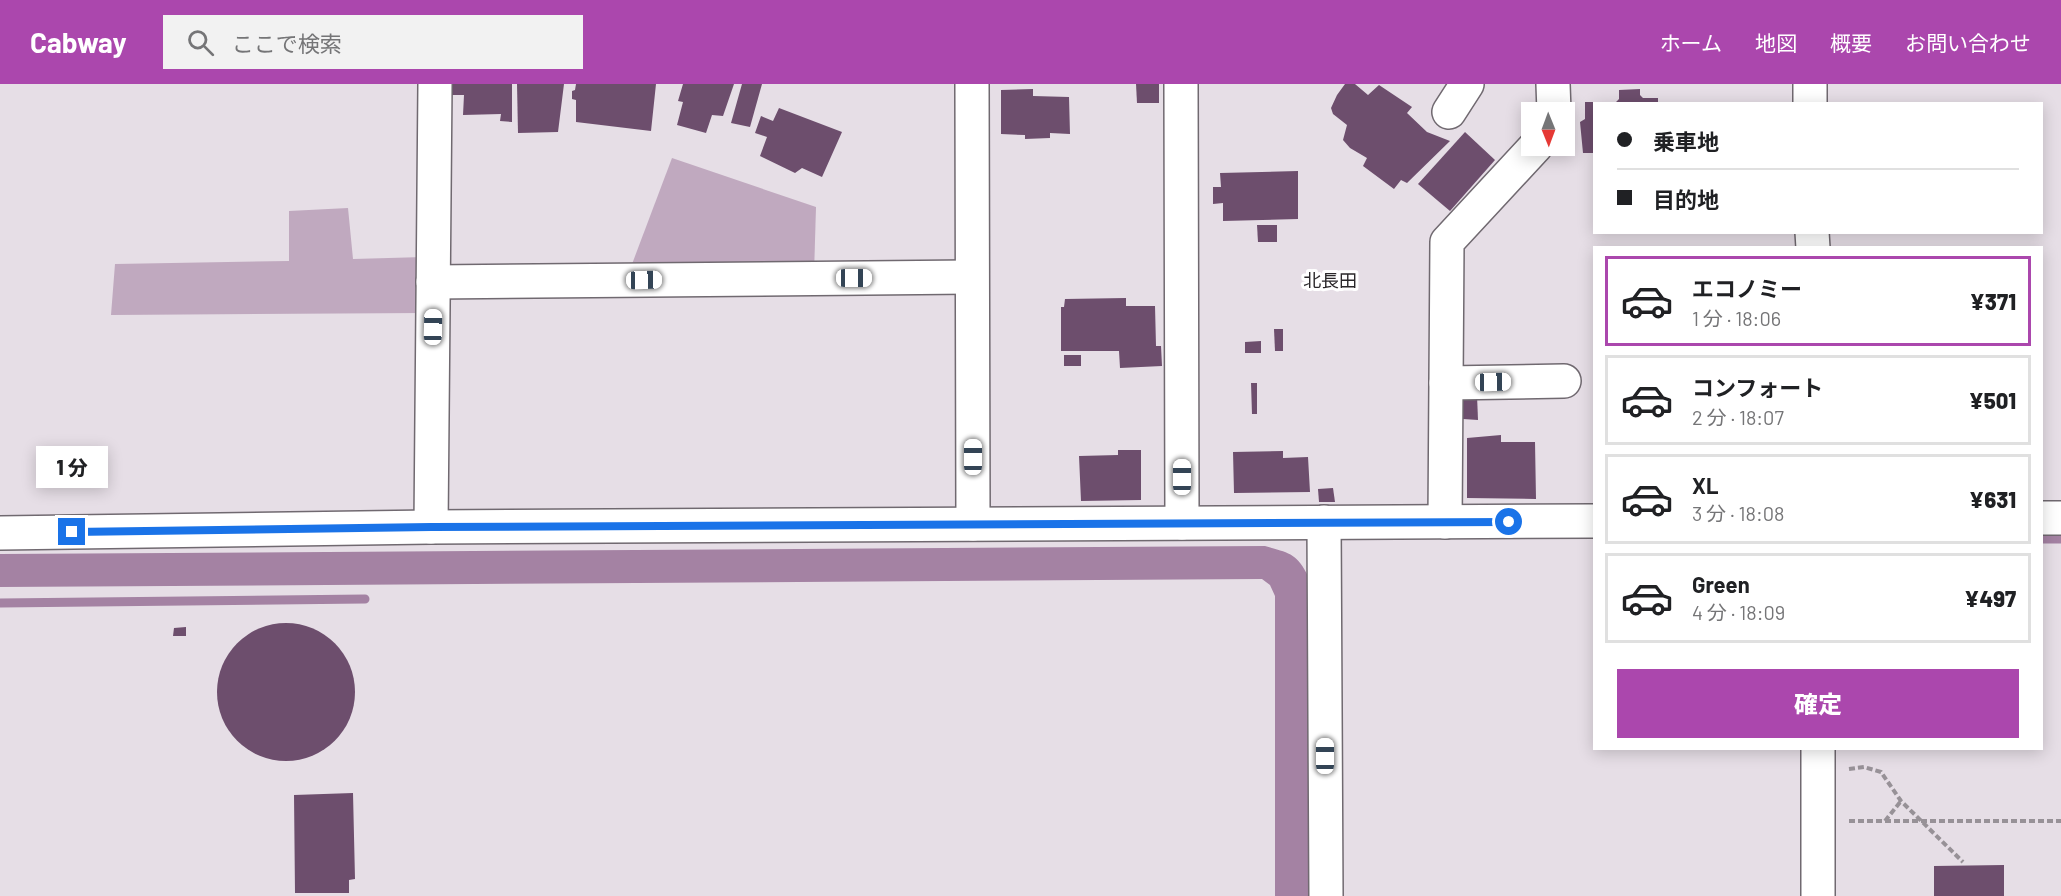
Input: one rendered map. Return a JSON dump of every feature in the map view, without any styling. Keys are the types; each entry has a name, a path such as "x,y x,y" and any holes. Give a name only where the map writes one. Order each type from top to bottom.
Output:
{"street":[{"path":"431,527 435,84"},
{"path":"972,84 973,524"},
{"path":"1181,84 1182,523"},
{"path":"1449,112 1467,84"},
{"path":"1553,84 1554,102"},
{"path":"1810,84 1810,102"},
{"path":"1445,522 1448,242 1527,156"},
{"path":"433,282 971,277"},
{"path":"1446,383 1564,381"},
{"path":"2043,518 2061,518"},
{"path":"0,533 431,527 1593,521"},
{"path":"1324,522 1326,896"},
{"path":"1818,750 1818,896"}],"path":[{"path":"1963,862 1921,821 1901,801 1881,772 1864,767 1845,769 1818,806 1886,821 1921,821 2061,821"},
{"path":"1886,821 1901,801"}],"shaded area":[{"path":"672,158 816,207 814,275 626,280"},
{"path":"348,208 353,259 424,257 424,313 111,315 115,264 289,261 289,211"},
{"path":"1265,546 1296,558 1308,576 1310,896 1275,896 1275,596 1270,585 1262,579 0,587 0,554"}],"building":[{"path":"446,84 512,84 512,122 500,121 501,114 463,115 464,95 446,95"},
{"path":"517,84 564,84 558,132 518,133"},
{"path":"576,84 656,84 651,131 576,122 576,100 572,99 572,91 575,90"},
{"path":"683,84 734,84 723,116 712,115 706,133 677,125 683,102 678,101"},
{"path":"742,84 762,84 750,127 731,123"},
{"path":"1136,84 1159,84 1159,103 1137,103"},
{"path":"1345,84 1355,84 1368,95 1379,85 1412,107 1407,113 1427,132 1450,141 1407,183 1401,180 1394,189 1363,166 1367,158 1350,148 1343,140 1347,125 1333,114 1331,108"},
{"path":"1033,89 1033,96 1069,97 1070,134 1050,133 1050,138 1025,139 1025,135 1001,134 1001,90"},
{"path":"1640,89 1640,95 1643,98 1658,98 1658,102 1616,102 1619,99 1619,90"},
{"path":"1585,102 1593,102 1593,153 1583,153 1580,122 1585,119"},
{"path":"779,108 842,132 822,177 802,168 795,173 760,156 767,137 755,133 761,116 773,121"},
{"path":"1465,132 1495,160 1450,211 1418,184"},
{"path":"1298,171 1298,219 1223,221 1223,203 1213,204 1213,187 1221,187 1220,173"},
{"path":"1257,225 1277,225 1277,242 1258,242"},
{"path":"1126,298 1126,306 1155,306 1156,346 1161,346 1162,366 1120,368 1119,351 1061,351 1061,307 1064,307 1065,299"},
{"path":"1274,329 1283,329 1283,351 1275,351"},
{"path":"1261,341 1261,353 1245,353 1245,342"},
{"path":"1064,355 1081,355 1081,366 1064,366"},
{"path":"1251,383 1257,383 1257,414 1252,414"},
{"path":"1463,394 1477,395 1478,420 1463,419"},
{"path":"1501,435 1501,442 1535,442 1536,499 1467,498 1467,438"},
{"path":"1118,450 1141,450 1141,500 1081,501 1079,456 1118,455"},
{"path":"1283,451 1283,458 1308,457 1310,492 1234,493 1233,452"},
{"path":"1333,488 1335,502 1319,502 1318,489"},
{"path":"286,623 313,628 325,634 335,643 344,653 350,665 355,692 350,719 344,731 335,741 325,750 313,756 286,761 259,756 247,750 237,741 228,731 222,719 217,692 222,665 228,653 237,643 247,634 259,628"},
{"path":"186,627 186,636 173,636 174,628"},
{"path":"353,793 355,879 349,880 349,893 295,893 294,795"},
{"path":"2004,865 2004,896 1934,896 1934,866"}],"waterway":[{"path":"2043,539 2061,539"},
{"path":"0,603 365,599"}],"district":[{"name":"北長田","path":"1330,281"}],"route":[{"path":"72,532 431,527 1509,522"}]}
